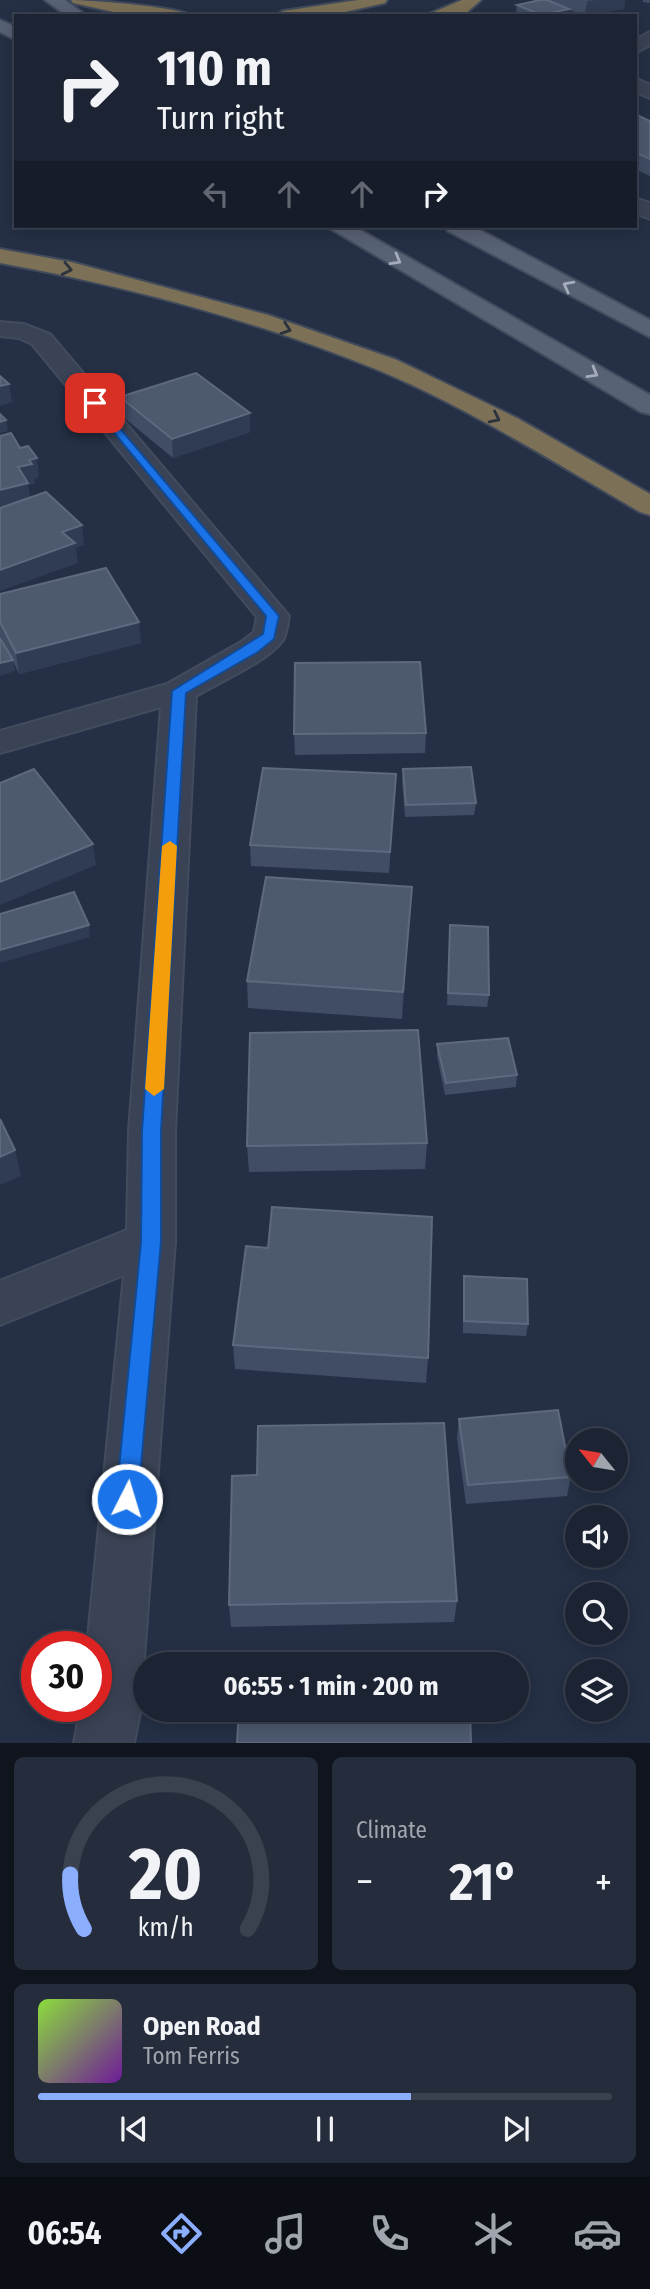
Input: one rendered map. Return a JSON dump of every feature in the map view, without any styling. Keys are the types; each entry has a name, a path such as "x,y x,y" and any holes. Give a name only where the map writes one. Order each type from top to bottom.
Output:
{"highway":[{"path":"79,0 156,14"},
{"path":"300,14 341,9 379,0"},
{"path":"441,14 459,10 473,0"},
{"path":"0,256 71,269 259,320 388,365 507,424 650,506"}],"main road":[{"path":"54,0 76,14"},
{"path":"340,228 650,406"},
{"path":"460,228 650,330"}],"street":[{"path":"0,329 24,331 41,339 273,616 269,636 234,662 179,691 0,742"},
{"path":"104,1743 110,1712 151,1242 152,1131 179,691"},
{"path":"0,1303 151,1242"}],"building":[{"path":"547,0 569,9 539,14 517,5"},
{"path":"637,115 650,121 650,159 637,153"},
{"path":"196,373 250,413 172,439 120,397"},
{"path":"0,376 9,384 0,386"},
{"path":"11,433 20,448 28,446 37,458 29,460 32,464 18,467 28,483 0,490 0,436"},
{"path":"46,492 82,525 62,532 75,543 0,570 0,508"},
{"path":"106,568 139,622 16,653 0,622 0,594"},
{"path":"0,638 13,660 0,663"},
{"path":"420,662 426,733 294,734 295,663"},
{"path":"471,767 476,803 406,805 403,769"},
{"path":"263,768 396,774 390,852 250,845"},
{"path":"34,769 93,844 0,882 0,783"},
{"path":"266,877 412,887 403,992 247,981"},
{"path":"74,892 89,925 0,950 0,914"},
{"path":"450,925 488,927 489,995 448,993"},
{"path":"418,1030 427,1143 247,1146 250,1033"},
{"path":"508,1038 517,1075 446,1083 437,1044"},
{"path":"0,1119 15,1150 0,1157"},
{"path":"272,1207 432,1217 428,1358 233,1345 246,1246 268,1248"},
{"path":"464,1276 527,1279 528,1324 464,1321"},
{"path":"558,1410 565,1446 565,1477 468,1485 459,1419"},
{"path":"444,1423 457,1601 229,1605 232,1476 257,1475 258,1426"},
{"path":"238,1722 470,1722 471,1743 237,1743"}],"slow traffic":[{"path":"154,1089 170,846"}],"route":[{"path":"95,403 273,616 269,636 253,649 179,691 152,1131 151,1242 127,1499"}]}
